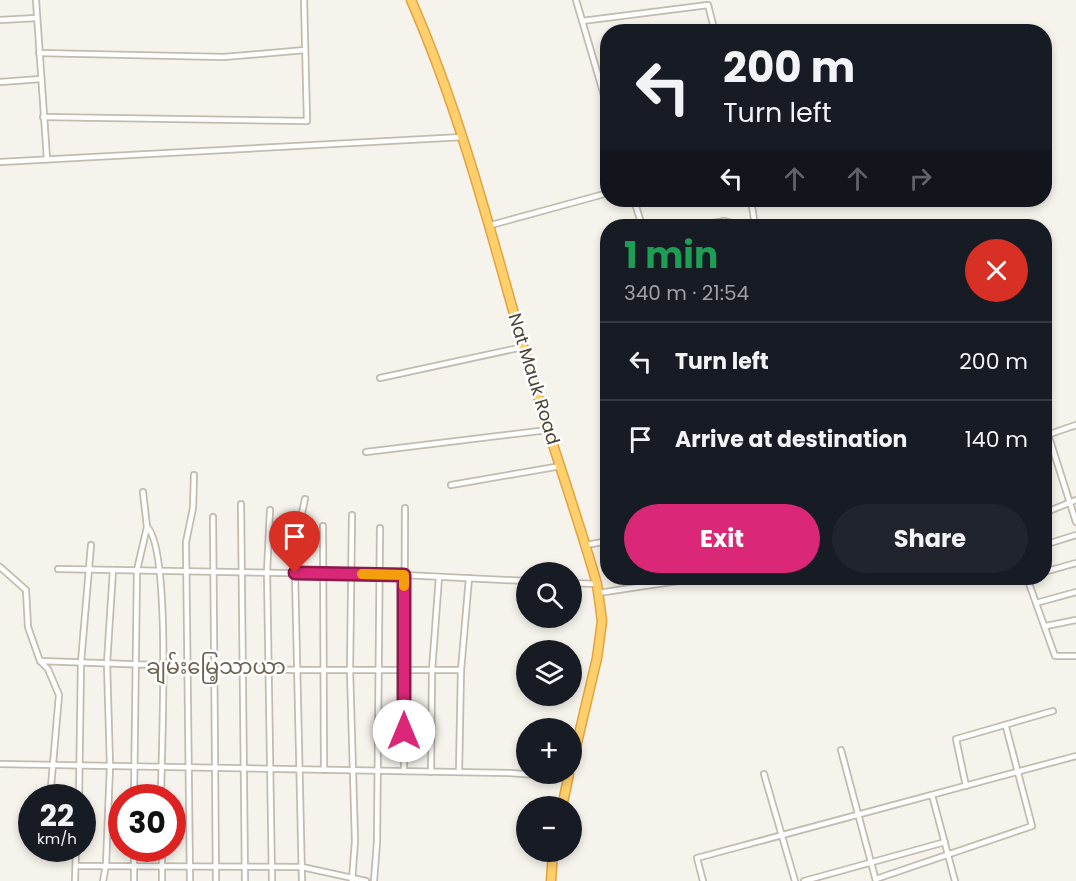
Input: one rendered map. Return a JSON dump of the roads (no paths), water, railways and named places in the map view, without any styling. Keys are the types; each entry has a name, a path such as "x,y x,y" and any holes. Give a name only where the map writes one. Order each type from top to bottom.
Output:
{"highway":[{"name":"Nat Mauk Road","path":"411,0 438,61 491,225 523,347 598,589 602,621 597,658 582,722"},
{"path":"551,881 552,862"}],"street":[{"path":"36,0 47,159"},
{"path":"44,117 307,121 304,0"},
{"path":"576,0 600,82"},
{"path":"582,21 708,5 713,24"},
{"path":"0,20 37,18"},
{"path":"39,53 224,57 305,50"},
{"path":"0,81 41,80"},
{"path":"0,162 463,137"},
{"path":"491,225 600,195"},
{"path":"380,378 523,347"},
{"path":"1052,433 1075,426"},
{"path":"366,452 550,430"},
{"path":"1052,450 1073,501 1076,522"},
{"path":"451,485 561,466"},
{"path":"190,881 186,542 193,508 194,475"},
{"path":"134,784 137,570 147,526 143,492"},
{"path":"302,881 295,670 295,573 296,541 305,499"},
{"path":"1052,510 1073,501"},
{"path":"241,504 245,881"},
{"path":"404,771 405,508"},
{"path":"270,510 267,573 272,881"},
{"path":"351,515 351,770 355,841 352,879"},
{"path":"213,517 217,768 216,881"},
{"path":"147,526 153,532 160,571 164,665 161,784"},
{"path":"323,526 324,770"},
{"path":"374,881 377,842 380,528"},
{"path":"1052,542 1076,535"},
{"path":"586,545 600,542"},
{"path":"79,784 81,662 91,545"},
{"path":"1052,570 1076,563"},
{"path":"0,567 26,590 28,627 40,661 48,669 59,695 60,710 51,784"},
{"path":"58,569 379,574 516,580"},
{"path":"102,881 106,865 110,766 107,663 113,570"},
{"path":"431,772 432,670 439,576"},
{"path":"459,772 461,670 470,578"},
{"path":"582,585 598,589 634,585"},
{"path":"1030,585 1055,656 1076,656"},
{"path":"1036,603 1076,592"},
{"path":"1046,627 1076,620"},
{"path":"40,661 295,670 461,670"},
{"path":"966,786 956,739 1005,727 1053,711"},
{"path":"841,750 876,880 1032,826 1005,727"},
{"path":"703,881 697,858 1076,756"},
{"path":"0,764 516,774"},
{"path":"764,774 795,881"},
{"path":"932,795 955,881"},
{"path":"804,881 945,842"},
{"path":"75,881 76,862"},
{"path":"134,865 134,881"},
{"path":"162,865 162,881"},
{"path":"76,866 302,867 366,881"}],"district":[{"name":"ချမ်းမြေ့သာယာ","path":"216,667"}]}
